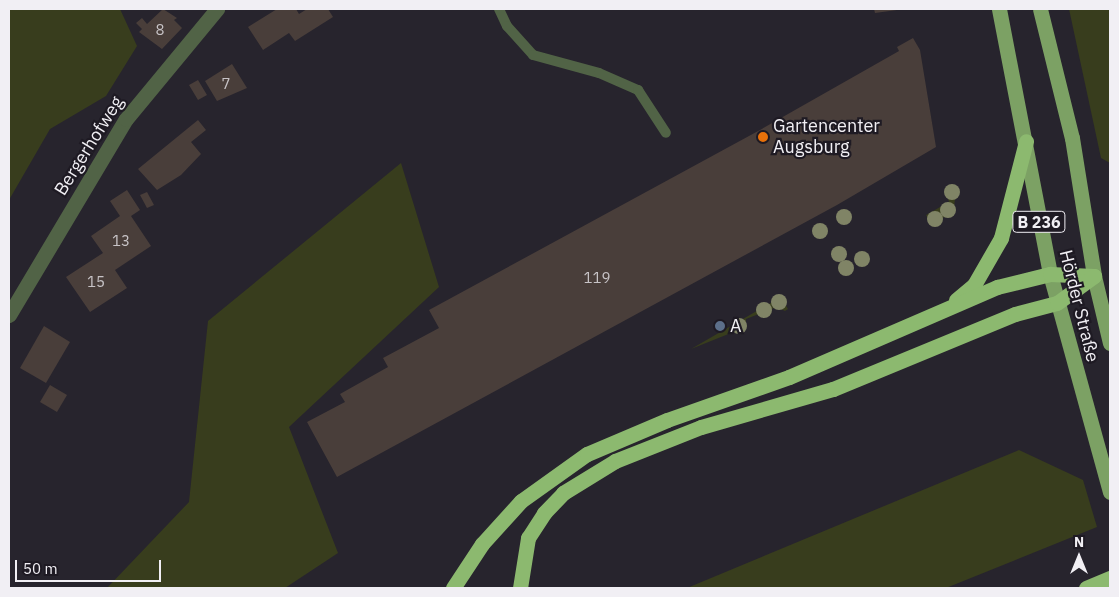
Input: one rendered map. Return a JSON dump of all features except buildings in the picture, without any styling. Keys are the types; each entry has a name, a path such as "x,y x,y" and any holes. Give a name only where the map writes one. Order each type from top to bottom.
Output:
{"highway":[{"path":"934,315 974,284 996,252 1026,141"},
{"path":"453,588 482,544 521,501 573,462 629,435 789,377 997,287 1050,274 1094,276"},
{"path":"520,588 528,538 544,513 563,493 615,461 701,427 833,389 1016,314 1057,302 1094,276"},
{"path":"1086,588 1110,578"}],"main road":[{"name":"Hörder Straße","path":"999,9 1026,141 1050,274 1110,492"},
{"name":"Hörder Straße","path":"1040,9 1072,138 1094,276 1110,343"}],"street":[{"name":"Bergerhofweg","path":"9,315 126,119 217,9"}],"lane":[{"path":"498,9 507,26 533,55 599,73 638,90 666,133"}],"green space":[{"path":"9,9 120,9 137,46 106,96 50,129 9,200"},
{"path":"1069,9 1110,9 1110,163 1101,158"},
{"path":"401,163 439,287 289,427 338,553 285,588 107,588 189,502 208,321"},
{"path":"949,185 956,189 954,208 933,227 926,215 949,202 945,189"},
{"path":"781,297 788,309 785,311 777,307 746,319 746,327 691,349"},
{"path":"1019,450 1083,480 1097,527 946,588 687,588"}],"place":[{"name":"Gartencenter Augsburg","path":"763,137"},
{"name":"A","path":"720,326"}]}
